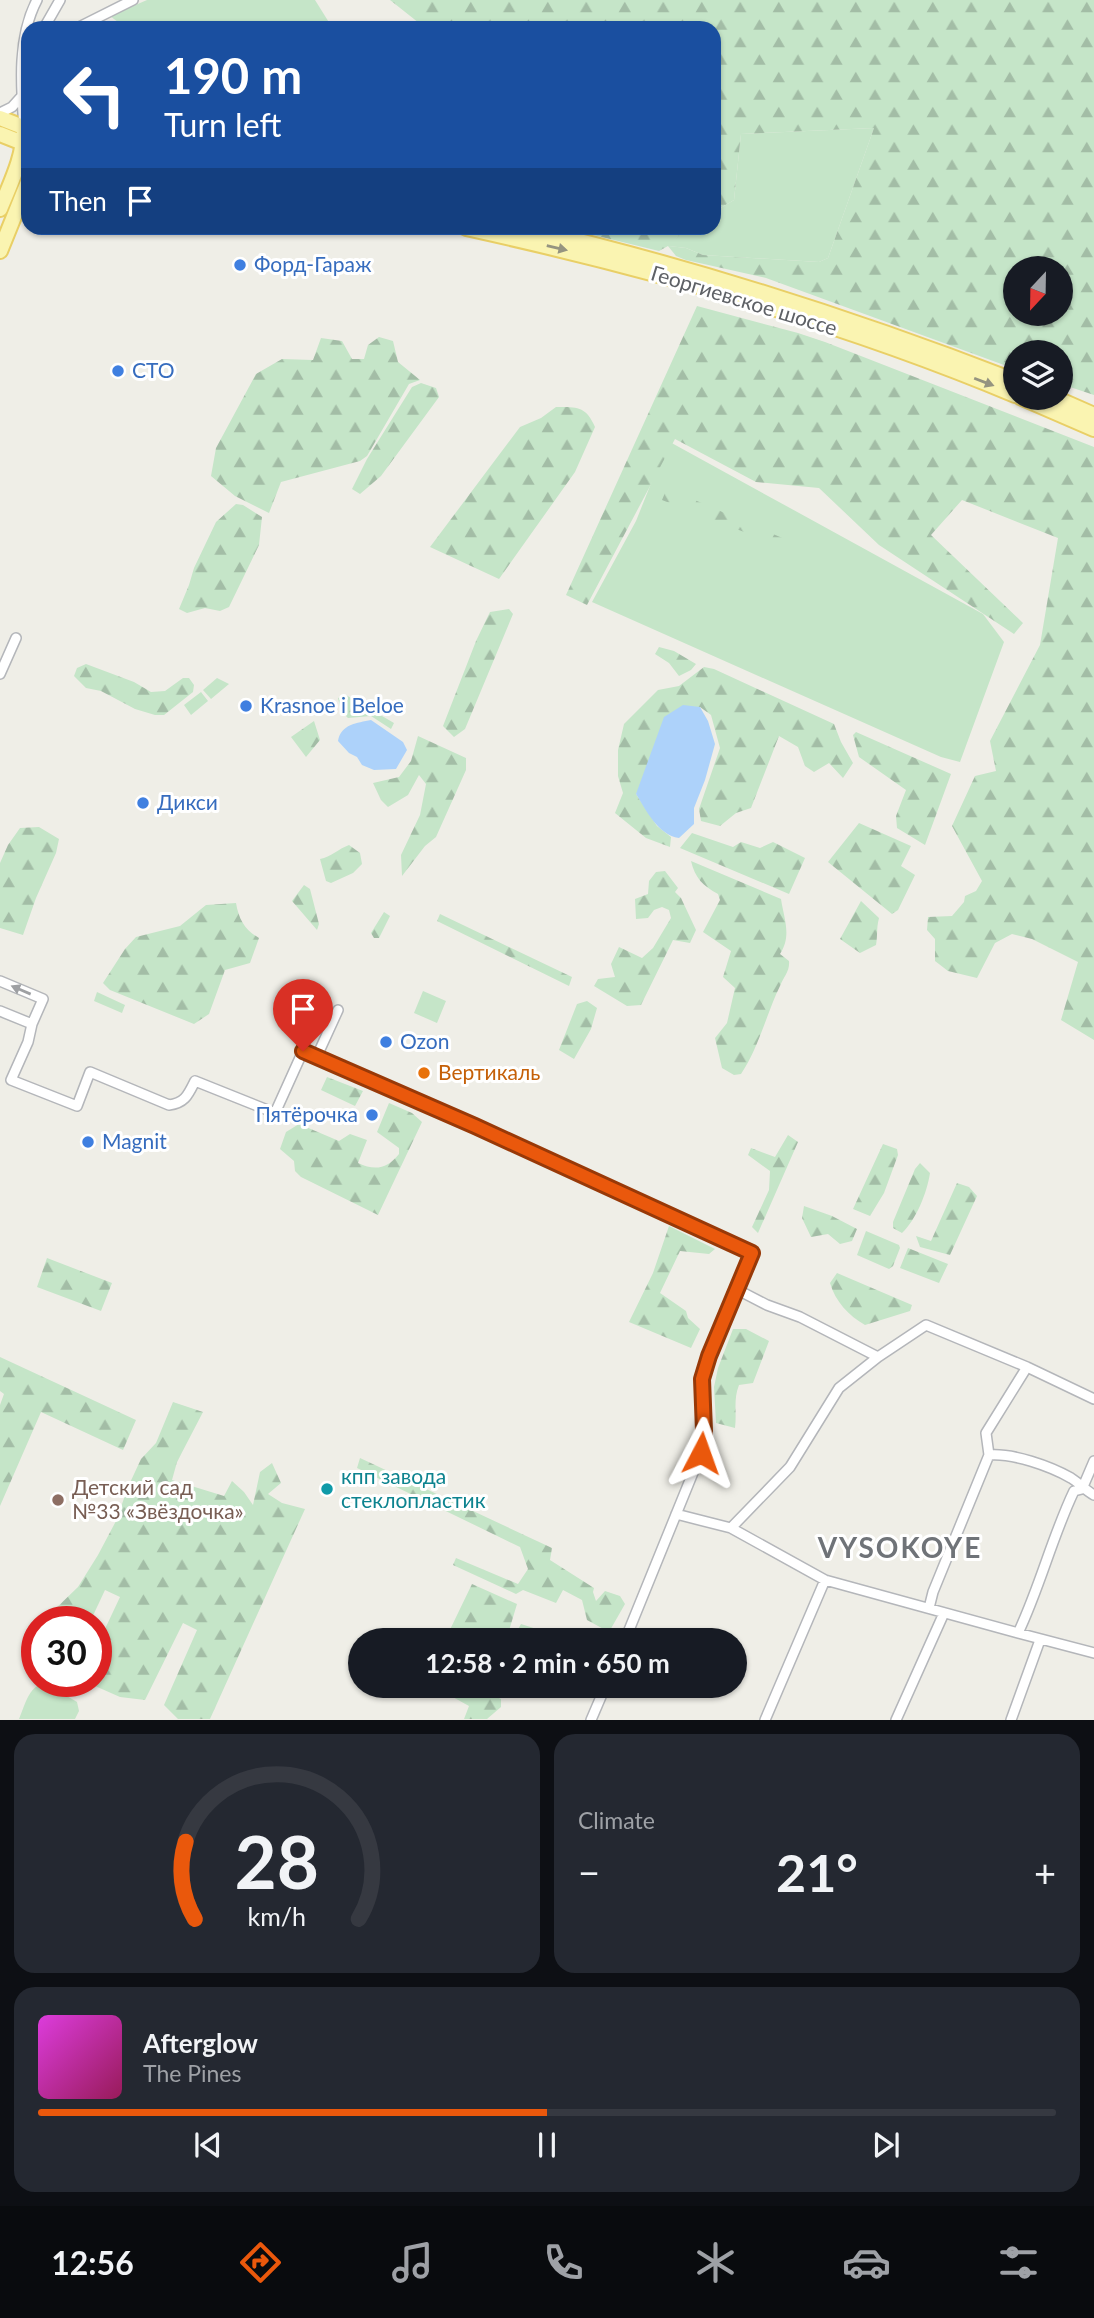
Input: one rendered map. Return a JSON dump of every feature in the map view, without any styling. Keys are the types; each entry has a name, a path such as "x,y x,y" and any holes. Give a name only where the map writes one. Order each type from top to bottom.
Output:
{"main road":[{"path":"0,116 21,132"},
{"path":"0,134 21,136"},
{"path":"0,209 21,155"},
{"path":"0,251 21,200"},
{"name":"Георгиевское шоссе","path":"496,235 621,264 749,300 872,341 1003,390"},
{"name":"Георгиевское шоссе","path":"556,235 736,283 877,330 1003,377"},
{"path":"1073,406 1094,415"},
{"path":"1050,410 1094,429"}],"street":[{"path":"29,21 37,0"},
{"path":"48,21 61,0"},
{"path":"91,21 134,0"},
{"path":"0,116 21,97"},
{"path":"0,674 16,638"},
{"path":"0,981 43,999 32,1024 29,1042 11,1080 77,1106 90,1072 169,1105 178,1104 187,1098 195,1081 275,1113 303,1051 475,1126 752,1253 702,1379 704,1431 701,1453 630,1628"},
{"path":"317,1056 338,1010"},
{"path":"0,1011 32,1024"},
{"path":"736,1289 766,1305 800,1317 878,1357"},
{"path":"731,1528 790,1467 839,1388 878,1357 926,1325 1027,1367 1094,1399"},
{"path":"929,1608 933,1592 989,1455 986,1433 1027,1367"},
{"path":"989,1455 997,1454 1042,1464 1074,1479 1082,1489 1094,1495"},
{"path":"1082,1489 1094,1461"},
{"path":"1018,1633 1032,1603 1061,1518 1074,1491 1082,1489"},
{"path":"676,1514 731,1528 825,1580 1094,1653"},
{"path":"765,1720 825,1580"},
{"path":"896,1720 944,1613"},
{"path":"1011,1720 1040,1640"},
{"path":"591,1720 600,1698"}],"green space":[{"path":"147,0 315,0 328,21 117,21 110,16"},
{"path":"390,0 1094,0 1094,395 1073,388 1073,340 1003,340 1003,365 766,278 686,260 676,256 668,246 659,251 594,235 679,235 669,246 686,248 703,255 819,262 828,258 874,128 741,134 734,200 721,208 721,21 416,21"},
{"path":"874,128 828,258 819,262 703,255 686,248 668,246 679,235 721,235 721,208 734,200 741,134"},
{"path":"697,306 825,342 1094,447 1094,1040 1061,1020 1078,962 1032,939 1012,934 995,943 977,978 948,971 935,961 935,939 927,930 928,917 952,916 964,902 965,896 976,891 982,881 952,826 975,776 996,771 990,741 1040,645 1058,538 962,500 931,535 1023,623 1014,634 879,545 819,488 756,482 675,439 587,605 566,595"},
{"path":"379,337 393,341 398,362 420,380 409,384 367,456 360,461 281,482 269,513 235,496 211,476 216,448 256,374 282,359 313,360 321,338 342,341 352,359 364,359 368,345"},
{"path":"421,383 436,388 439,397 381,476 360,494 352,489 367,459 412,387"},
{"path":"556,407 584,411 595,427 575,472 499,579 430,547 520,427 541,418"},
{"path":"668,441 983,614 1004,642 960,762 941,757 592,602 636,521"},
{"path":"667,488 794,543 790,550 662,500"},
{"path":"236,504 243,505 262,517 259,545 229,607 220,611 205,608 187,613 179,609 194,568 216,522"},
{"path":"509,609 513,614 465,729 454,737 443,726 476,641 490,612"},
{"path":"659,647 674,651 696,664 679,676 669,663 655,654"},
{"path":"86,664 134,682 151,692 165,691 183,678 189,678 194,685 193,692 164,715 155,715 135,709 101,691 86,688 74,676 77,668"},
{"path":"704,667 714,669 834,724 853,763 843,778 829,763 814,772 805,766 798,747 779,736 751,808 736,813 720,826 701,821 699,809 720,748 711,715 700,707 636,794 657,826 671,837 670,847 646,838 615,813 623,793 618,776 618,750 624,724 658,690 679,686"},
{"path":"217,678 229,684 211,699 203,690"},
{"path":"201,692 208,701 191,715 184,705"},
{"path":"346,695 394,723 391,729 371,716 348,718 341,711 338,698"},
{"path":"314,721 320,740 306,757 291,737"},
{"path":"856,732 951,774 925,845 897,828 896,816 906,790 859,757 853,735"},
{"path":"418,736 466,758 466,770 436,837 425,846 402,876 401,855 420,815 426,784 419,775 408,795 388,807 381,800 373,783 399,777 411,761"},
{"path":"859,823 911,846 901,866 915,875 898,910 892,914 828,862"},
{"path":"39,827 59,839 56,853 23,935 0,928 0,863 20,828"},
{"path":"692,833 733,847 741,842 760,848 773,842 805,858 789,894 680,848"},
{"path":"349,845 360,853 362,864 353,873 331,883 326,881 320,859"},
{"path":"691,861 781,899 786,941 780,954 789,961 789,968 753,1053 741,1074 734,1075 722,1068 715,1038 727,1023 735,988 723,977 731,951 703,932 720,900 718,894 697,877"},
{"path":"665,871 678,888 675,892 681,898 696,930 690,943 673,940 641,1005 627,1006 594,986 598,979 615,977 611,964 619,947 642,958 653,948 671,918 669,910 662,907 654,910 648,918 636,919 635,899 648,894 649,881 656,872"},
{"path":"304,885 310,889 319,924 317,930 292,901"},
{"path":"861,901 879,918 876,945 860,953 840,939"},
{"path":"236,903 243,924 259,938 250,963 225,970 209,1014 194,1024 110,990 103,983 136,937 180,926 206,905"},
{"path":"384,912 390,916 379,938 374,938 371,933"},
{"path":"440,914 572,977 569,986 437,921"},
{"path":"423,991 446,1001 437,1023 414,1013"},
{"path":"97,992 125,1005 122,1013 94,1001"},
{"path":"587,1001 597,1008 591,1029 574,1059 559,1050 577,1004"},
{"path":"327,1077 363,1091 355,1106 321,1090"},
{"path":"389,1103 412,1113 422,1122 378,1215 301,1177 295,1171 294,1161 280,1149 286,1132 299,1124 339,1141 350,1134 367,1140 358,1163 375,1168 385,1166 399,1154 399,1148 377,1132"},
{"path":"788,1135 798,1142 758,1233 752,1227 769,1190 770,1171 748,1155 751,1148 775,1157"},
{"path":"883,1144 897,1149 898,1155 884,1193 870,1216 853,1209"},
{"path":"920,1163 930,1173 929,1181 916,1214 902,1233 893,1228 893,1222"},
{"path":"957,1183 969,1187 977,1196 950,1255 920,1247 916,1236 931,1241"},
{"path":"804,1206 857,1229 852,1241 840,1244 828,1234 811,1237 802,1218"},
{"path":"669,1226 715,1249 709,1254 680,1251 660,1293 686,1311 688,1318 700,1329 691,1348 629,1322 653,1273"},
{"path":"866,1231 899,1245 893,1266 889,1269 857,1255"},
{"path":"908,1248 948,1264 939,1283 900,1268"},
{"path":"47,1258 112,1283 101,1311 37,1287"},
{"path":"837,1273 912,1305 910,1311 865,1325 848,1313 835,1296 830,1283"},
{"path":"733,1329 746,1329 769,1341 753,1383 739,1385 737,1390 735,1428 716,1423 714,1387 718,1368"},
{"path":"0,1357 136,1420 123,1450 41,1412 0,1506 0,1405 4,1394 0,1391"},
{"path":"173,1402 203,1412 177,1462 172,1480 224,1496 232,1481 253,1505 260,1472 272,1463 281,1483 268,1494 282,1503 305,1509 210,1719 178,1719 164,1705 197,1630 183,1623 145,1700 120,1697 112,1693 112,1614 120,1597 105,1590 98,1606 58,1606 78,1587 98,1555 116,1521 141,1459 156,1443"},
{"path":"360,1458 552,1548 550,1560 594,1588 596,1601 605,1591 620,1596 625,1604 611,1628 602,1628 587,1620 582,1600 563,1590 556,1603 523,1590 516,1594 453,1565 456,1558 518,1584 528,1569 520,1547 357,1468"},
{"path":"472,1584 517,1604 510,1628 451,1628"},
{"path":"28,1697 69,1697 77,1702 79,1711 75,1719 19,1719"},
{"path":"455,1698 501,1699 501,1707 487,1719 464,1719 469,1706"}],"water":[{"path":"683,705 700,707 708,721 715,744 694,808 694,824 679,838 659,827 636,794 664,717"},
{"path":"371,720 403,742 407,750 396,769 374,770 362,765 357,757 338,741 346,728"}],"place":[{"name":"Форд-Гараж","path":"240,265"},
{"name":"СТО","path":"118,371"},
{"name":"Krasnoe i Beloe","path":"246,706"},
{"name":"Дикси","path":"143,803"},
{"name":"Ozon","path":"386,1042"},
{"name":"Вертикаль","path":"424,1073"},
{"name":"Пятёрочка","path":"372,1115"},
{"name":"Magnit","path":"88,1142"},
{"name":"кпп завода стеклопластик","path":"327,1489"},
{"name":"Детский сад №33 «Звёздочка»","path":"58,1500"}],"district":[{"name":"VYSOKOYE","path":"900,1548"}],"route":[{"path":"303,1051 475,1126 752,1253 702,1379 704,1431 701,1453"}]}
